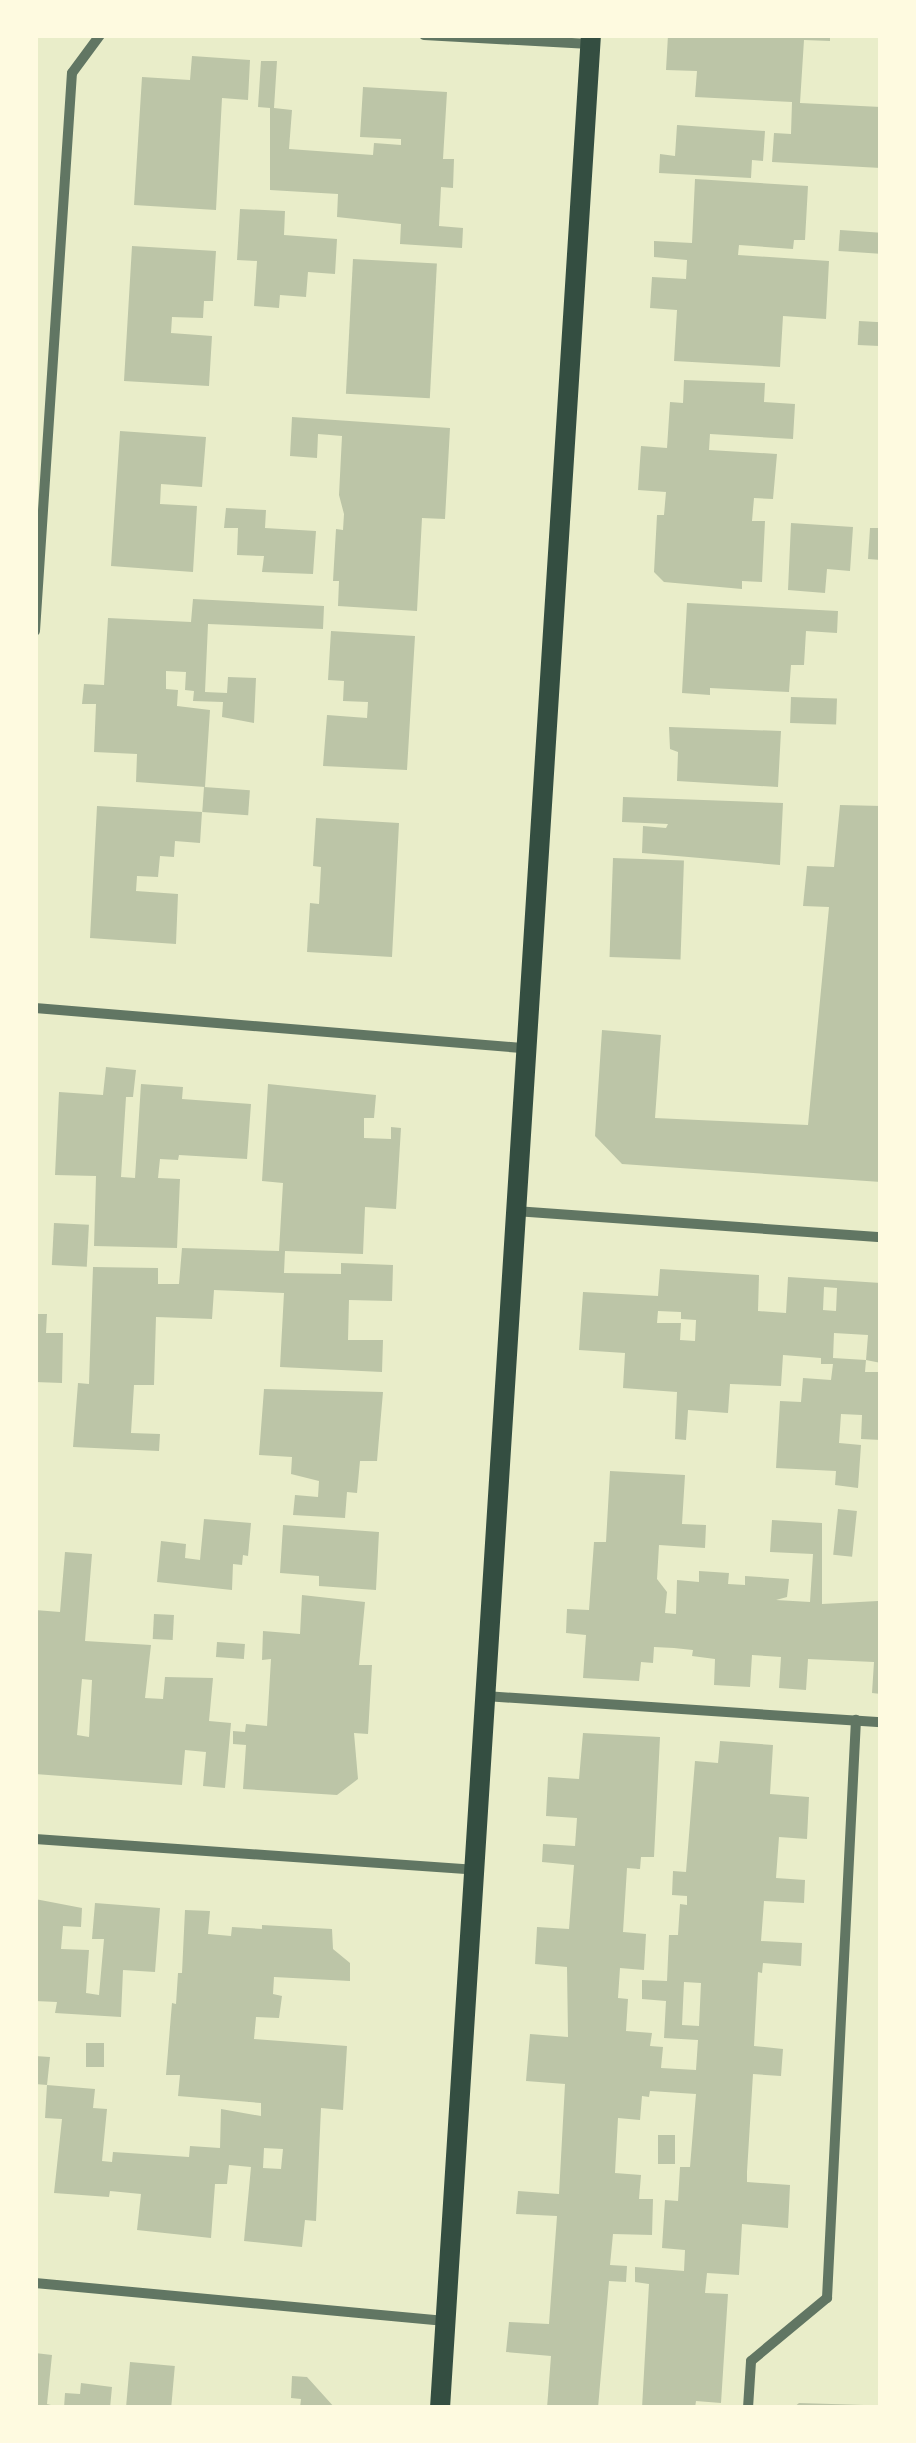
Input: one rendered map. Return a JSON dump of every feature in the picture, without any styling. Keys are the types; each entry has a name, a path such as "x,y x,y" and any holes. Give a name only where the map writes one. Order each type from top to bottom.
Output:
{"main road":[{"path":"440,2408 590,40"}],"street":[{"path":"424,35 590,40"},
{"path":"35,631 72,73 97,38"},
{"path":"35,1008 525,1048"},
{"path":"514,1211 881,1237"},
{"path":"484,1696 881,1722"},
{"path":"748,2408 751,2361 827,2298 856,1720"},
{"path":"35,1839 473,1870"},
{"path":"35,2284 445,2321"}],"building":[{"path":"668,35 830,35 830,41 804,40 800,103 881,107 881,168 772,162 774,133 791,134 792,102 695,97 697,71 666,70"},
{"path":"192,56 250,60 248,100 222,98 216,210 134,205 142,77 190,80"},
{"path":"261,61 277,61 274,108 292,110 289,149 373,155 374,143 401,145 401,139 360,137 363,87 447,92 443,159 454,159 453,188 441,187 439,226 463,228 462,248 400,244 401,224 337,217 338,194 270,190 270,108 258,107"},
{"path":"677,125 765,131 763,161 752,160 751,178 659,173 660,154 675,156"},
{"path":"695,179 808,186 805,240 794,240 793,249 739,245 738,255 829,261 826,319 783,316 780,367 674,361 677,310 650,308 652,277 686,279 687,260 654,257 654,241 692,243"},
{"path":"240,209 285,211 284,235 337,239 335,274 308,272 306,297 280,295 279,308 254,306 257,261 237,260"},
{"path":"840,230 881,233 879,254 839,251"},
{"path":"132,246 216,251 213,301 204,301 203,318 172,317 171,333 212,336 209,386 124,381"},
{"path":"353,259 437,263 430,398 346,394"},
{"path":"859,321 881,322 880,346 858,345"},
{"path":"684,380 765,383 764,402 795,404 793,439 710,434 709,450 777,454 773,499 754,498 752,521 765,521 762,582 742,581 742,589 664,582 654,572 657,515 664,515 666,492 638,490 641,446 667,448 670,402 683,403"},
{"path":"292,417 450,428 445,519 422,518 417,611 338,606 339,581 333,581 336,529 343,530 344,514 339,495 342,436 318,434 317,458 290,456"},
{"path":"120,431 206,437 202,487 161,484 160,504 197,506 193,572 111,566"},
{"path":"226,508 266,510 265,528 316,531 313,574 262,572 264,556 237,555 238,528 224,528"},
{"path":"791,523 853,527 850,571 827,569 825,593 788,590"},
{"path":"870,528 881,528 881,560 868,559"},
{"path":"193,599 324,606 323,629 208,624 205,692 227,693 228,677 256,678 254,723 222,717 223,702 193,701 194,691 185,690 186,672 166,671 166,689 178,690 177,706 210,710 205,787 136,782 137,754 94,752 96,704 82,704 84,684 104,685 108,618 191,622"},
{"path":"687,603 838,611 837,633 806,631 804,665 791,665 789,692 710,688 710,695 682,693"},
{"path":"331,631 415,636 407,770 323,766 327,715 367,718 368,702 343,701 344,681 328,680"},
{"path":"791,697 837,699 836,725 790,723"},
{"path":"669,727 781,731 778,787 677,781 678,752 670,749"},
{"path":"204,787 250,790 248,815 202,812"},
{"path":"623,797 783,803 780,865 642,853 643,826 666,828 668,824 622,822"},
{"path":"840,805 881,806 881,1182 622,1164 595,1136 602,1030 661,1035 655,1118 808,1125 829,907 803,906 807,866 834,867"},
{"path":"97,806 202,812 200,843 175,841 174,857 160,856 158,877 137,876 136,891 178,894 176,944 90,938"},
{"path":"316,818 399,823 392,957 307,952 310,903 319,904 321,867 313,866"},
{"path":"613,858 684,860 681,959 610,957"},
{"path":"106,1067 136,1070 133,1097 126,1097 121,1177 135,1178 141,1084 183,1087 182,1099 251,1104 247,1159 179,1155 178,1160 160,1159 158,1178 180,1179 177,1248 94,1246 96,1176 55,1175 59,1092 103,1095"},
{"path":"268,1084 376,1095 374,1118 364,1118 364,1138 391,1139 391,1127 401,1128 396,1209 365,1207 363,1254 285,1251 284,1273 341,1274 341,1263 393,1265 392,1301 349,1300 348,1340 383,1340 382,1372 280,1367 284,1293 214,1290 212,1319 156,1317 154,1385 134,1385 131,1433 160,1434 159,1451 73,1447 78,1383 89,1384 93,1267 158,1268 158,1284 179,1284 182,1248 279,1251 283,1183 262,1181"},
{"path":"54,1223 89,1225 87,1267 52,1265"},
{"path":"660,1269 759,1275 758,1311 786,1313 788,1277 881,1283 881,1363 866,1360 865,1372 881,1372 881,1440 861,1439 862,1415 841,1414 839,1443 861,1445 858,1488 835,1485 836,1471 776,1468 780,1401 801,1402 803,1378 831,1380 833,1364 821,1364 821,1358 783,1355 781,1386 730,1384 728,1413 688,1410 686,1440 675,1439 677,1392 623,1388 625,1353 579,1350 583,1292 658,1296","holes":["824,1287 837,1288 836,1311 823,1310","658,1311 681,1312 681,1319 696,1320 695,1341 680,1340 681,1323 657,1323","834,1333 868,1335 866,1360 833,1358"]},
{"path":"35,1314 47,1314 46,1333 63,1333 62,1383 35,1382"},
{"path":"264,1389 383,1392 377,1461 360,1461 357,1493 347,1492 345,1518 293,1515 295,1495 318,1497 319,1481 291,1474 292,1457 259,1455"},
{"path":"610,1471 685,1475 682,1524 706,1525 705,1548 659,1545 657,1579 667,1592 665,1613 676,1614 677,1580 699,1582 699,1571 729,1573 728,1584 745,1585 745,1576 789,1579 787,1597 776,1600 810,1602 813,1554 770,1552 772,1520 822,1523 822,1604 878,1601 881,1609 881,1694 872,1693 874,1662 808,1659 806,1690 779,1688 781,1657 752,1655 750,1687 714,1685 715,1659 692,1656 693,1650 674,1648 654,1647 653,1663 641,1662 639,1681 583,1678 586,1635 566,1633 567,1609 589,1610 594,1542 606,1542"},
{"path":"838,1509 857,1511 852,1557 833,1555"},
{"path":"204,1519 251,1523 248,1556 243,1555 242,1565 233,1564 232,1590 157,1582 161,1541 186,1544 185,1558 200,1560"},
{"path":"283,1525 379,1532 376,1590 319,1586 319,1576 280,1573"},
{"path":"65,1552 92,1554 85,1641 151,1645 145,1698 163,1699 165,1677 213,1678 209,1721 231,1723 225,1788 203,1786 206,1752 185,1750 182,1785 35,1774 35,1610 60,1612","holes":["82,1679 92,1680 89,1737 77,1735"]},
{"path":"302,1595 365,1602 359,1665 372,1665 368,1734 354,1733 358,1779 337,1795 243,1789 246,1745 233,1744 233,1731 245,1732 246,1724 267,1726 271,1659 262,1660 263,1631 300,1634"},
{"path":"154,1614 174,1615 173,1640 153,1639"},
{"path":"217,1642 245,1644 244,1659 216,1657"},
{"path":"583,1733 660,1737 654,1857 641,1857 640,1869 627,1868 623,1932 646,1934 644,1970 620,1968 618,1998 628,1999 626,2031 652,2033 650,2046 663,2047 661,2068 696,2070 698,2040 664,2038 666,2001 642,1999 642,1980 667,1981 669,1935 678,1935 680,1904 687,1905 687,1896 672,1895 673,1871 686,1872 695,1761 718,1763 720,1741 773,1745 770,1794 809,1797 807,1839 779,1837 776,1878 805,1880 804,1903 764,1901 761,1941 802,1943 801,1966 763,1963 762,1973 758,1972 754,2046 783,2049 781,2076 753,2074 747,2172 747,2182 790,2185 788,2228 742,2224 739,2275 707,2273 705,2293 728,2294 721,2403 696,2401 695,2408 642,2408 649,2284 635,2282 635,2267 684,2271 685,2250 662,2248 665,2200 678,2201 680,2167 690,2167 696,2094 650,2091 649,2097 642,2096 640,2120 618,2118 615,2173 641,2175 639,2199 653,2199 652,2235 613,2234 610,2265 627,2266 626,2282 609,2281 598,2408 547,2408 551,2356 506,2352 509,2322 549,2324 557,2216 516,2214 518,2191 559,2194 565,2084 526,2081 530,2034 568,2037 567,1967 535,1964 537,1927 569,1929 574,1865 542,1862 543,1844 575,1846 577,1818 546,1816 548,1777 579,1779","holes":["684,1982 701,1983 699,2026 682,2025"]},
{"path":"35,1899 82,1908 81,1927 63,1926 61,1949 89,1950 86,1993 99,1995 104,1939 92,1939 95,1903 160,1908 155,1972 123,1970 121,2017 55,2013 57,2002 35,2001"},
{"path":"185,1910 210,1911 208,1934 231,1936 232,1927 262,1929 262,1925 332,1929 333,1949 350,1963 350,1981 274,1977 273,1994 282,1996 279,2018 256,2017 254,2039 347,2046 343,2110 321,2108 316,2221 305,2220 302,2247 244,2241 251,2167 229,2165 227,2184 215,2184 211,2238 137,2230 141,2194 110,2191 109,2197 54,2193 62,2119 45,2118 47,2085 95,2089 93,2108 107,2109 102,2161 112,2162 113,2152 189,2157 190,2146 220,2148 221,2109 261,2116 261,2103 178,2096 180,2075 166,2075 172,2003 176,2004 178,1973 182,1973","holes":["264,2148 283,2149 281,2169 263,2168"]},
{"path":"86,2043 104,2043 104,2067 86,2067"},
{"path":"35,2056 50,2057 47,2085 35,2084"},
{"path":"658,2135 675,2135 675,2164 658,2164"},
{"path":"35,2353 52,2355 47,2404 63,2408 35,2408"},
{"path":"130,2362 175,2366 171,2408 126,2408"},
{"path":"292,2376 307,2377 335,2408 300,2408 301,2399 291,2398"},
{"path":"81,2383 112,2387 110,2408 64,2408 65,2393 80,2394"},
{"path":"799,2403 864,2405 864,2408 793,2408"}]}
